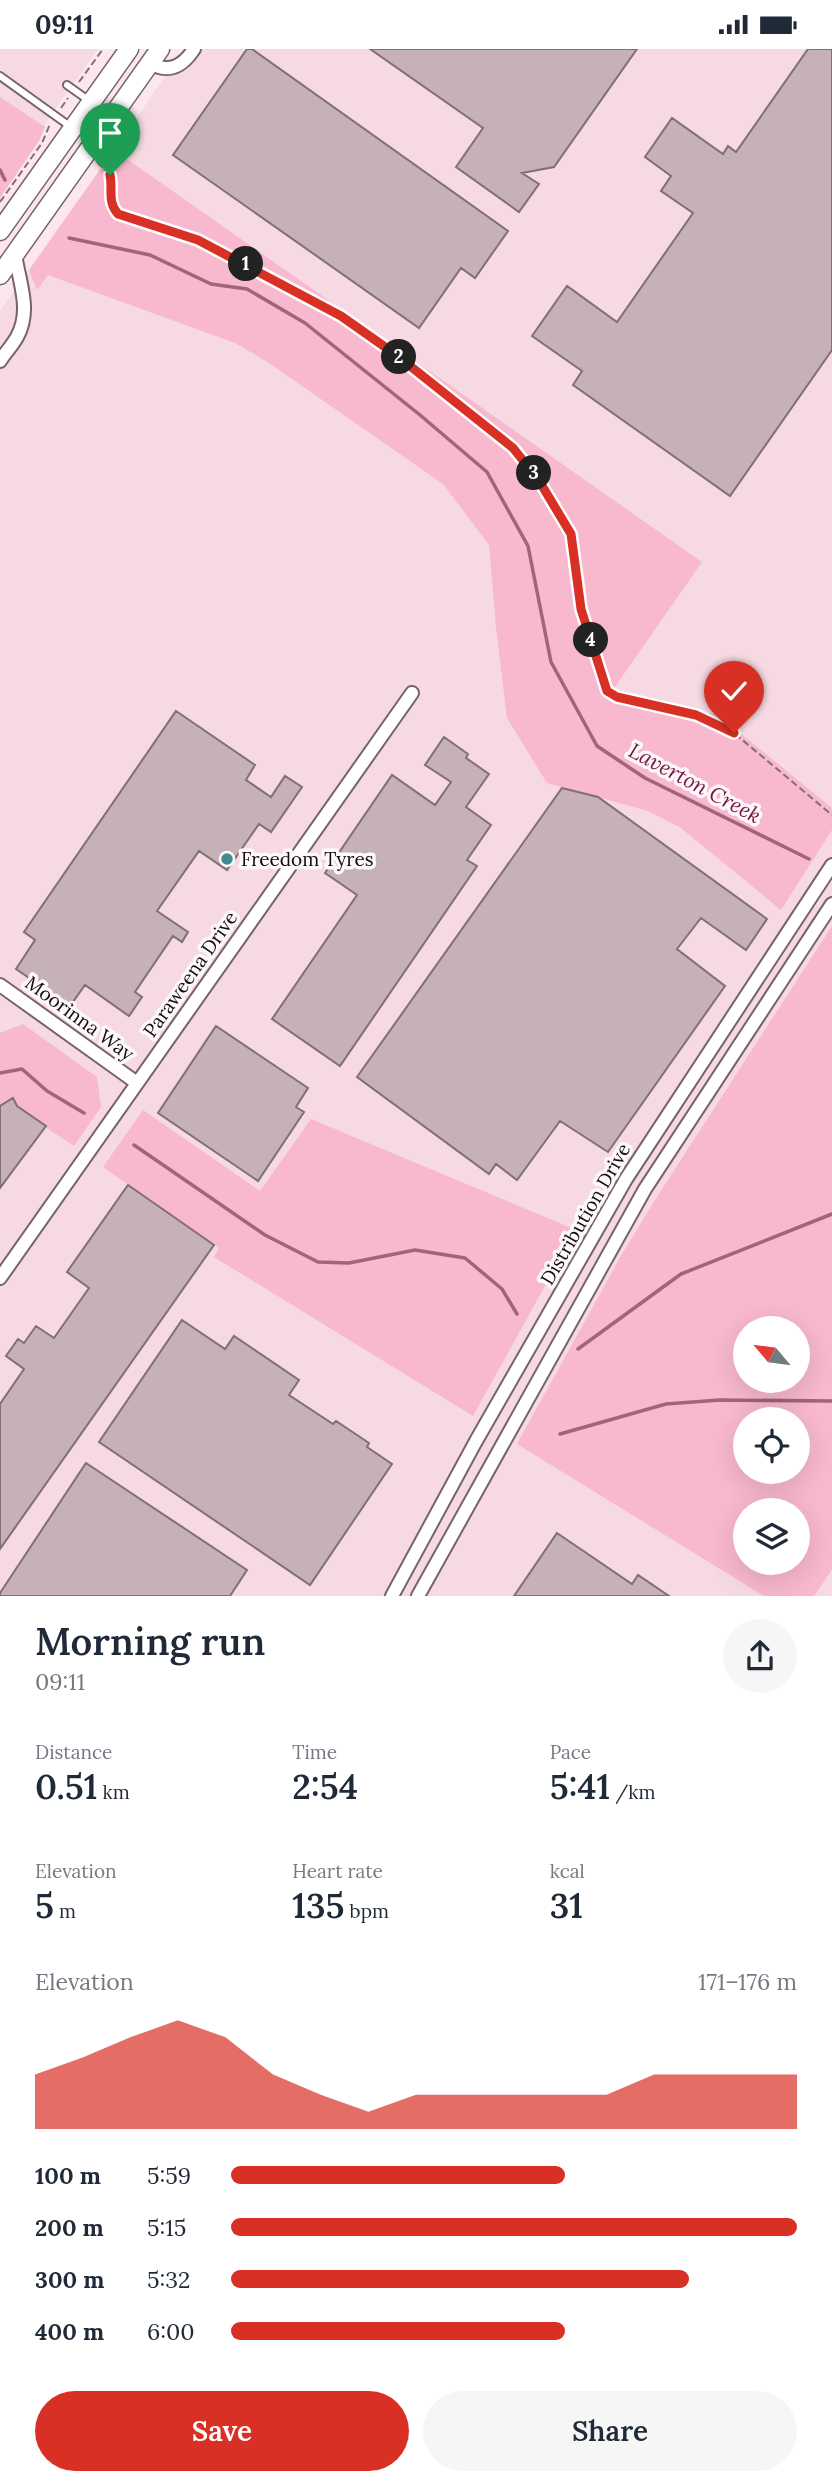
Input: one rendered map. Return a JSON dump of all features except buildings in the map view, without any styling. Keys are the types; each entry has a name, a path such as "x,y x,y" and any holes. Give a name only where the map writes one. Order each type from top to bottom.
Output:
{"main road":[{"path":"0,231 129,49 155,56 0,275"}],"street":[{"path":"155,56 159,68 174,67 181,65 194,49"},
{"path":"0,361 17,338 23,323 24,296 15,254"},
{"name":"Paraweena Drive","path":"0,1278 412,693"},
{"name":"Distribution Drive","path":"392,1596 476,1441 607,1212 832,865"},
{"name":"Distribution Drive","path":"418,1596 645,1189 832,904"},
{"name":"Moorinna Way","path":"0,985 138,1083"},
{"path":"673,1107 691,1119"},
{"path":"607,1212 626,1223"},
{"path":"476,1441 498,1452"}],"lane":[{"path":"0,76 73,128"},
{"path":"66,85 91,102"}],"path":[{"path":"0,202 103,49"},
{"path":"94,159 110,175 111,200 113,209 118,214 198,240 341,316 395,354 513,448 538,479 571,534 581,609 607,691 617,697 696,715 734,733 832,815"}],"shaded area":[{"path":"0,49 98,49 47,121 39,141 0,197"},
{"path":"185,49 832,49 832,1596 0,1596 0,311"},
{"path":"0,97 45,127 39,141 0,198"},
{"path":"114,150 702,562 612,691 718,715 832,808 832,830 781,910 681,828 648,811 547,783 507,718 489,545 443,484 269,363 235,343 48,275 37,290 29,270"},
{"path":"832,926 832,1570 814,1596 764,1596 517,1444 622,1254"},
{"path":"23,1024 97,1077 101,1107 74,1146 12,1105 0,1109 0,1033"},
{"path":"143,1110 260,1191 311,1119 576,1230 473,1416 214,1257 219,1248 103,1167"}],"waterway":[{"name":"Laverton Creek","path":"0,170 5,180"},
{"name":"Laverton Creek","path":"69,238 150,255 211,284 247,289 305,323 420,415 487,472 528,546 551,662 597,746 645,778 809,859"},
{"path":"0,1073 22,1069 47,1091 84,1113"},
{"path":"134,1145 265,1235 318,1262 349,1263 415,1250 465,1258 502,1289 517,1314"},
{"path":"578,1349 681,1274 832,1214"},
{"path":"560,1434 666,1404 720,1400 832,1401"}],"place":[{"name":"Freedom Tyres","path":"227,859"}],"route":[{"path":"110,175 111,200 113,209 118,214 218,249 341,316 395,354 513,448 538,479 571,534 581,609 607,691 617,697 696,715 734,733"}]}
